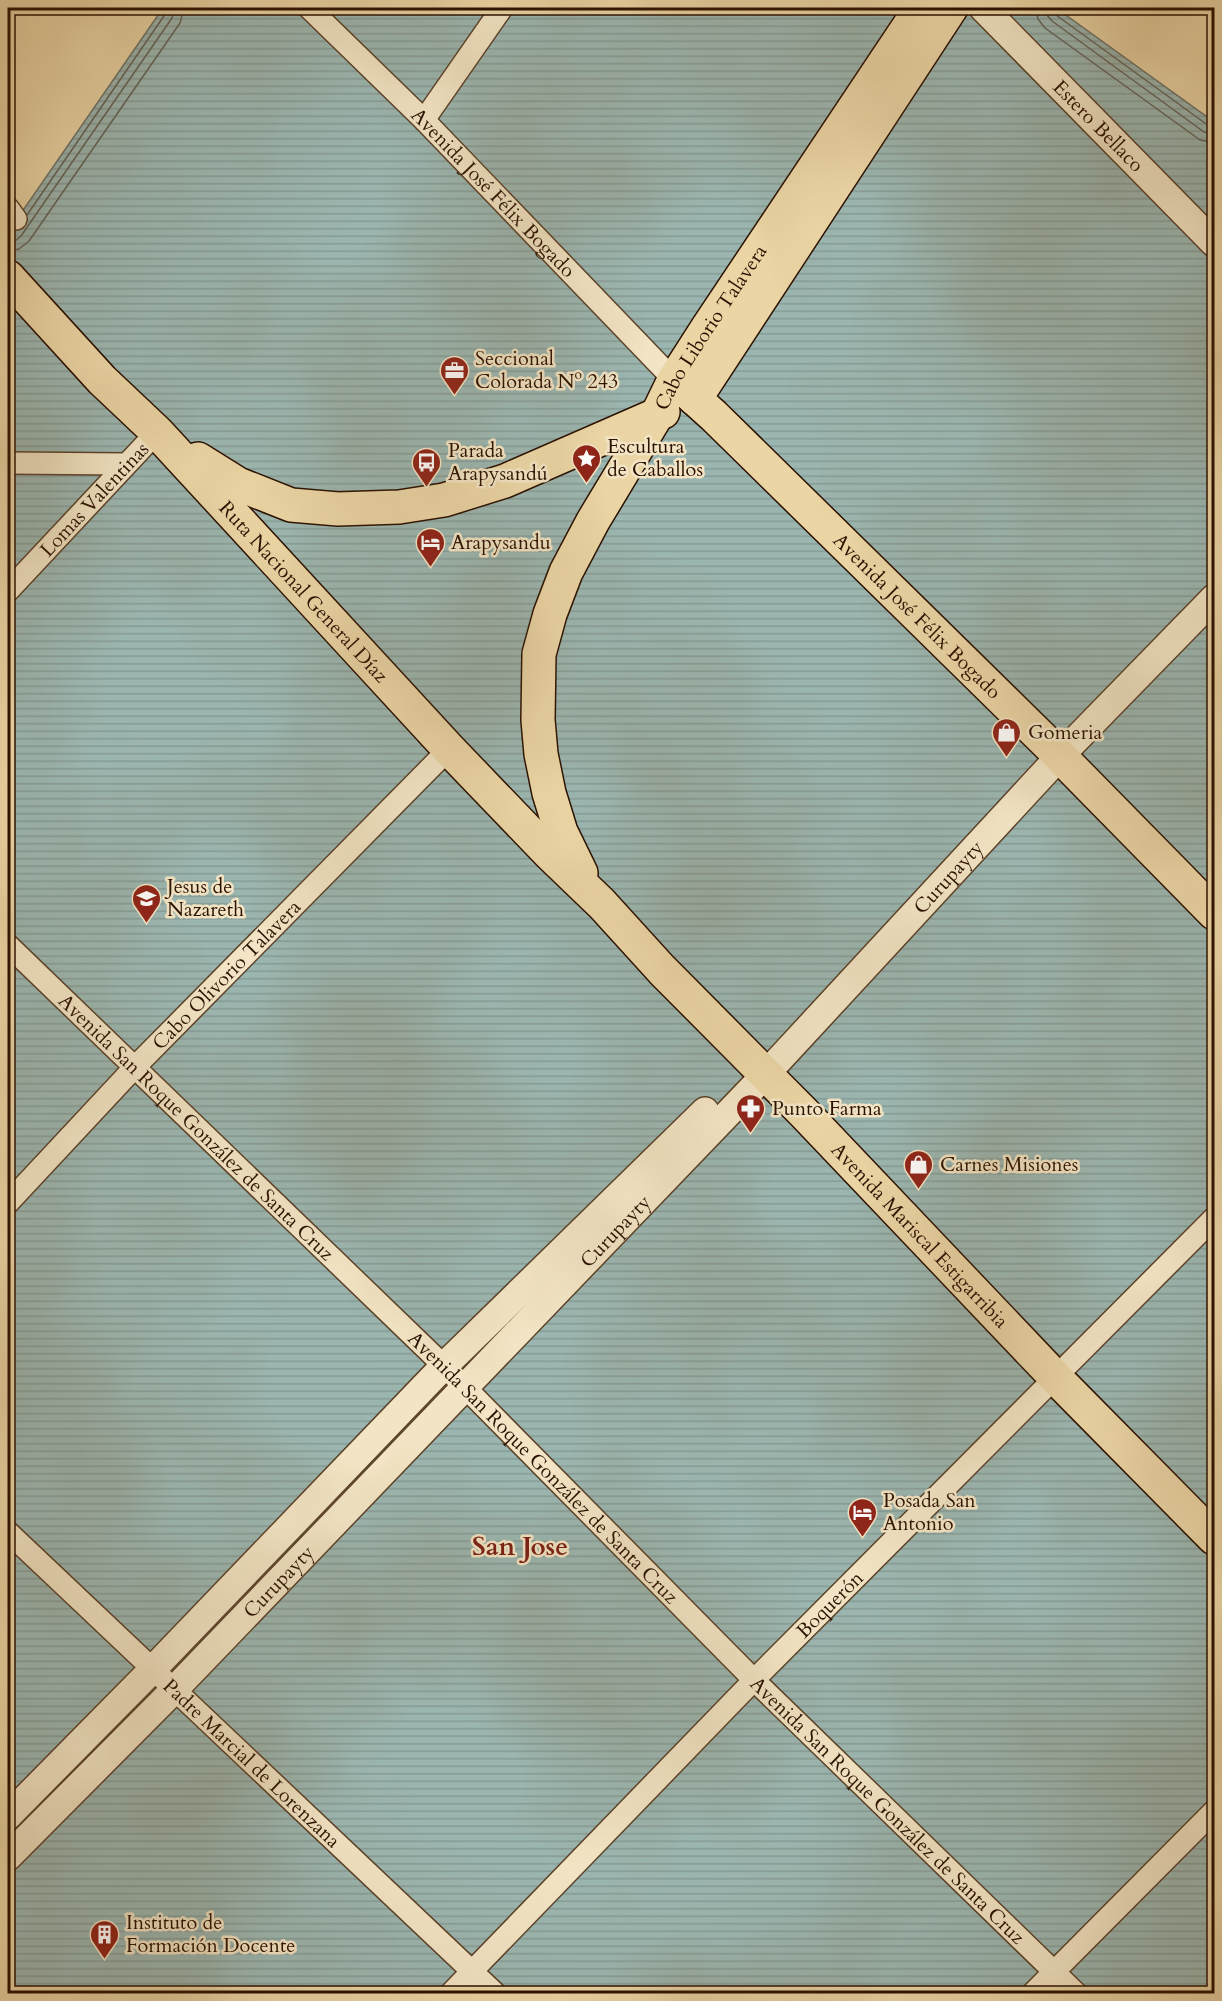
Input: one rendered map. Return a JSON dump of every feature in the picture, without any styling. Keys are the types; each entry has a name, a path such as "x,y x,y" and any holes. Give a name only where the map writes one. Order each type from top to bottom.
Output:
{"highway":[{"name":"Cabo Liborio Talavera","path":"685,390 715,316 921,8"},
{"name":"Cabo Liborio Talavera","path":"685,390 951,8"},
{"name":"Ruta Nacional General Díaz","path":"8,277 102,380 157,432 449,748 549,853 602,904"},
{"path":"157,432 238,484 291,505 338,509 389,507 444,500 505,481 658,413 685,390"},
{"name":"Avenida José Félix Bogado","path":"685,390 1054,750 1215,913"},
{"name":"Cabo Liborio Talavera","path":"602,904 576,866 561,832 549,793 541,754 538,720 539,654 550,614 567,572 593,521 658,413"},
{"name":"Avenida Mariscal Estigarribia","path":"602,904 1056,1378 1215,1538"}],"street":[{"name":"Avenida José Félix Bogado","path":"309,8 424,120 685,390"},
{"path":"424,120 502,8"},
{"name":"Estero Bellaco","path":"983,8 1215,243"},
{"name":"Lomas Valentinas","path":"8,591 157,432"},
{"path":"8,463 125,464"},
{"name":"Curupayty","path":"8,1857 174,1690 464,1387 1215,575"},
{"name":"Curupayty","path":"1054,750 1215,598"},
{"name":"Cabo Olivorio Talavera","path":"8,1203 134,1068 449,748"},
{"name":"Avenida San Roque González de Santa Cruz","path":"8,945 444,1366 754,1680 1077,1994"},
{"name":"Curupayty","path":"8,1816 153,1669 444,1366 759,1069"},
{"name":"Boquerón","path":"450,1994 754,1680 1215,1218"},
{"name":"Padre Marcial de Lorenzana","path":"8,1532 496,1994"},
{"path":"1032,1994 1053,1970 1215,1811"}],"water":[{"path":"163,8 1056,8 1214,122 1214,1993 8,1994 8,232"}],"place":[{"name":"Seccional Colorada Nº 243","path":"454,396"},
{"name":"Escultura de Caballos","path":"586,484"},
{"name":"Parada Arapysandú","path":"427,488"},
{"name":"Arapysandu","path":"430,568"},
{"name":"Gomeria","path":"1007,758"},
{"name":"Jesus de Nazareth","path":"146,924"},
{"name":"Punto Farma","path":"751,1134"},
{"name":"Carnes Misiones","path":"919,1190"},
{"name":"Posada San Antonio","path":"862,1538"},
{"name":"Instituto de Formación Docente","path":"105,1960"}],"district":[{"name":"San Jose","path":"520,1546"}]}
